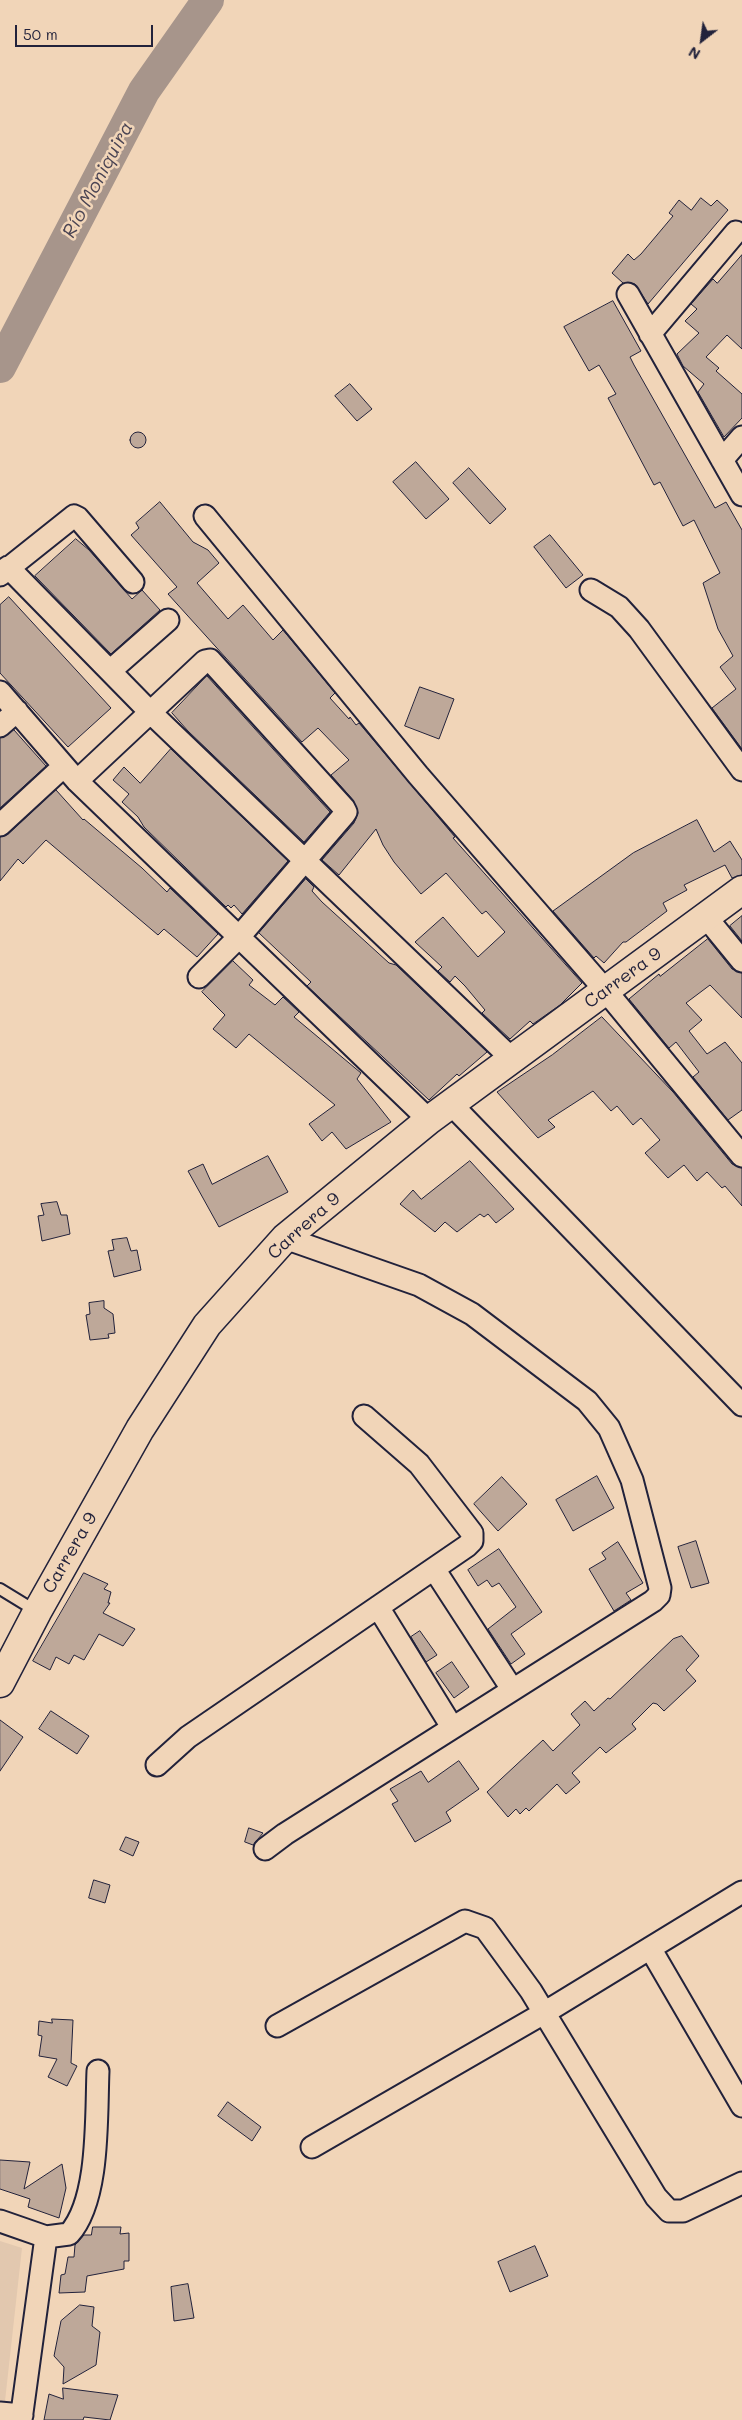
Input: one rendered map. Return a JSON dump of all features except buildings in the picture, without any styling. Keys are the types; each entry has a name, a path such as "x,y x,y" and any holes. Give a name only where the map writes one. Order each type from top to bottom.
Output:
{"main road":[{"name":"Carrera 9","path":"0,1683 37,1612 140,1429 208,1325 285,1238 429,1120 742,890"}],"street":[{"path":"650,334 736,232"},
{"path":"628,294 742,495"},
{"path":"722,460 742,437"},
{"path":"133,582 78,518 74,516 4,571 511,1058"},
{"path":"205,516 418,775 606,991 742,1156"},
{"path":"591,590 619,607 639,629 742,770"},
{"path":"110,671 168,620"},
{"path":"0,825 150,712 205,661 210,660 214,662 346,812 306,862 239,937 199,977"},
{"path":"0,692 70,773 429,1120"},
{"path":"0,726 16,711"},
{"path":"706,917 742,961"},
{"path":"451,1104 742,1405"},
{"path":"265,1849 285,1834 452,1727 653,1601 658,1595 660,1588 632,1480 609,1428 587,1401 472,1314 420,1285 285,1238"},
{"path":"157,1764 188,1737 472,1541 472,1533 419,1464 364,1416"},
{"path":"434,1569 512,1689"},
{"path":"378,1607 452,1727"},
{"path":"312,2147 544,2013 742,1892"},
{"path":"277,2026 466,1921 485,1928 508,1957 656,2198 669,2211 683,2211 742,2183"},
{"path":"650,1948 742,2106"},
{"path":"0,2221 46,2237 69,2234 75,2228 93,2179 98,2071"},
{"path":"0,2413 22,2418 46,2237"}],"lane":[{"path":"0,1589 37,1612"}],"shaded area":[{"path":"0,2241 22,2248 5,2401 0,2400"}],"waterway":[{"name":"Río Moniquira","path":"0,367 144,91 208,0"}]}
